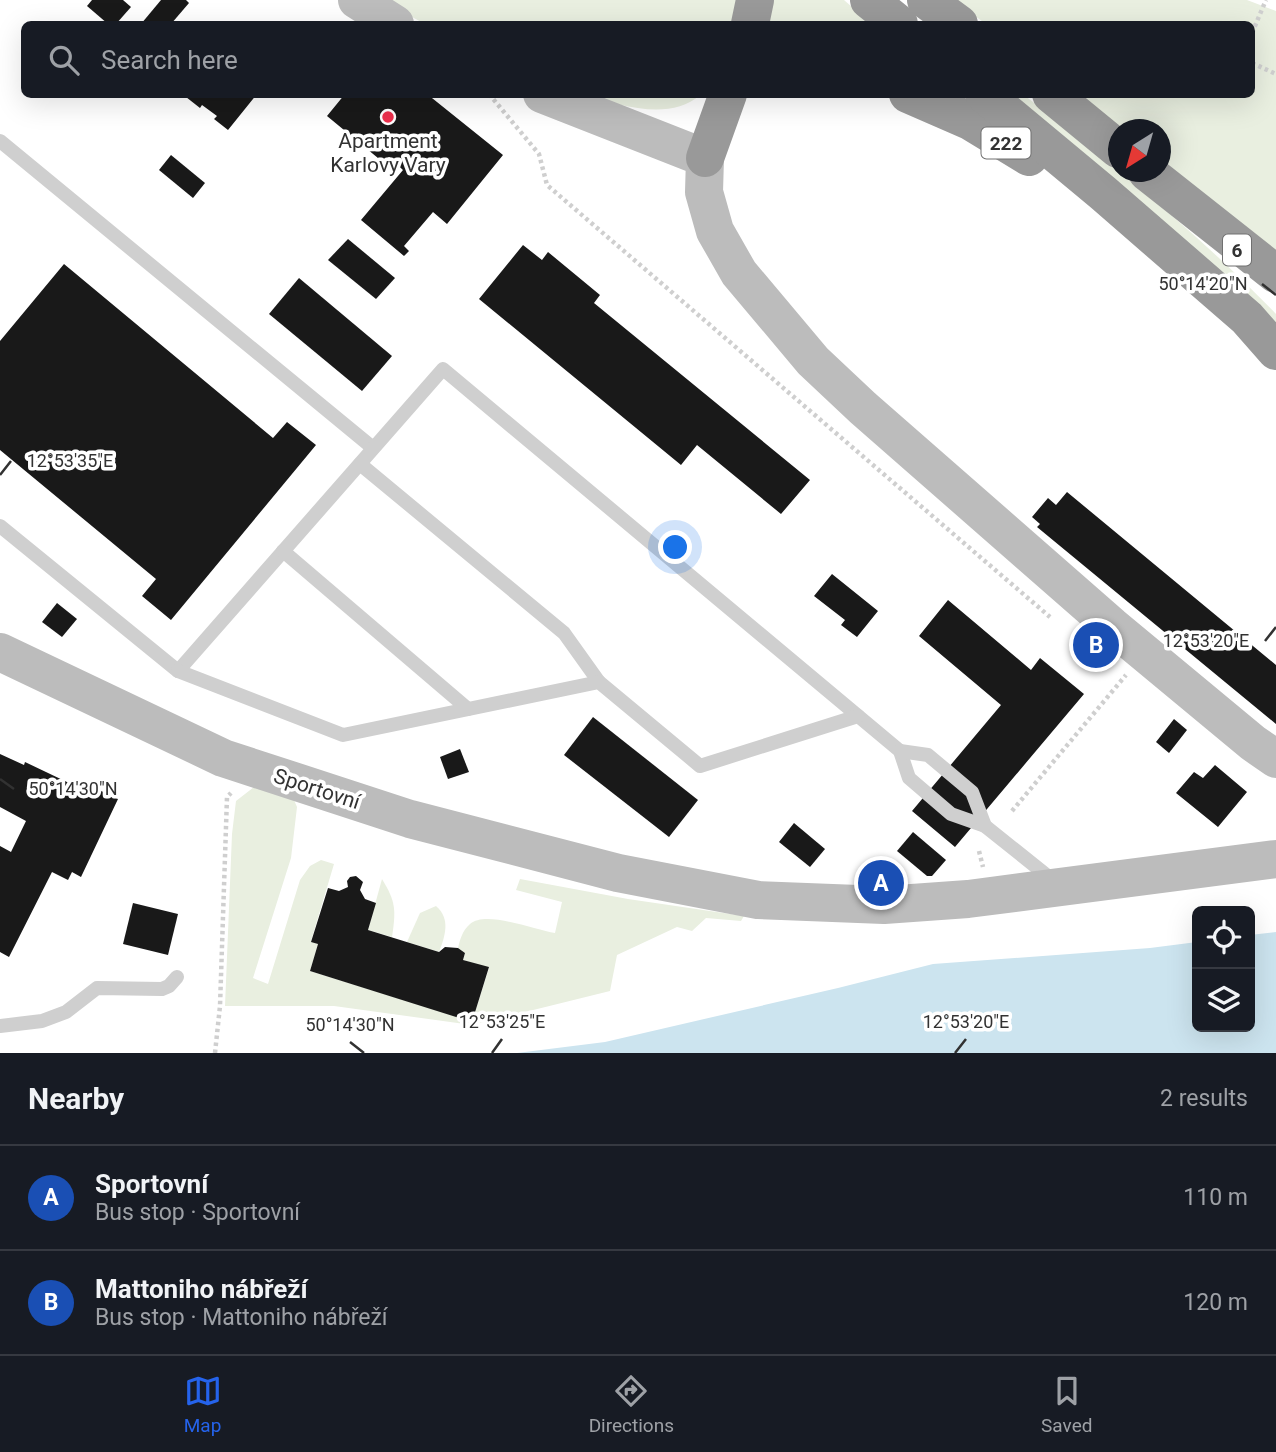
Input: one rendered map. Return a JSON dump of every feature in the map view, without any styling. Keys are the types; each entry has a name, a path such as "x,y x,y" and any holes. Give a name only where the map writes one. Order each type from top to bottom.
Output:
{"highway":[{"path":"751,21 755,0"},
{"path":"869,0 895,21"},
{"path":"926,0 955,21"},
{"path":"710,145 727,98"},
{"path":"710,145 752,98"},
{"name":"222","path":"917,98 970,121 1036,161 1103,192"},
{"name":"6","path":"989,98 1103,192 1247,318 1276,351"},
{"path":"1056,98 1108,141"},
{"name":"6","path":"1160,182 1197,212 1276,289"},
{"path":"1197,212 1276,274"}],"street":[{"path":"357,0 390,21"},
{"path":"555,98 710,145 704,192 715,231 739,273 813,361 1112,626 1252,743 1276,759"},
{"name":"Sportovní","path":"0,652 223,758 410,819 618,873 758,900 884,905 968,899 1276,859"}],"lane":[{"path":"0,141 373,449"},
{"path":"178,671 443,369 900,751 928,755 972,792 985,826"},
{"path":"360,464 564,633 599,682 700,766 858,716"},
{"path":"0,526 178,671 343,735 599,682"},
{"path":"283,551 468,709"},
{"path":"900,751 909,778 951,814 985,826 1062,888"},
{"path":"0,1026 42,1021 66,1012 97,988 162,989 177,977"}],"path":[{"path":"1255,24 1266,0"},
{"path":"1255,65 1276,74"},
{"path":"1012,811 1128,674"},
{"path":"215,1053 220,1006 227,797"}],"green space":[{"path":"390,0 741,0 738,21 419,21 399,10"},
{"path":"766,0 844,0 868,21 763,21"},
{"path":"953,0 1247,0 1276,11 1276,252 1171,167 1171,119 1108,119 1079,98 1255,98 1255,21 982,21"},
{"path":"596,98 696,98 674,108 659,110"},
{"path":"1013,98 1028,98 1108,162 1108,181"},
{"path":"1109,182 1132,182 1247,284 1276,314 1276,328"},
{"path":"254,787 294,800 297,807 291,858 253,978 268,984 300,880 310,866 321,860 334,864 311,941 318,944 310,971 472,1021 489,968 463,960 465,953 458,948 467,927 477,920 487,919 555,933 562,902 516,890 520,879 628,899 744,916 741,921 706,918 692,931 677,927 617,955 610,991 472,1025 334,1006 225,1006 232,834 236,801"},
{"path":"382,879 394,906 392,937 368,930"},
{"path":"436,906 445,922 445,934 439,952 407,942 420,913"}],"water":[{"path":"1276,932 1276,1053 517,1053 605,1042 933,964 1192,943 1192,1032 1255,1032 1255,934"}],"building":[{"path":"92,0 123,0 131,7 119,21 104,21 87,6"},
{"path":"161,0 186,0 189,3 174,21 144,21"},
{"path":"187,98 254,98 228,130 214,119 217,116 202,105 200,108"},
{"name":"Apartment Karlovy Vary","path":"342,98 432,98 503,155 447,224 433,212 404,246 409,251 404,256 361,220 403,170 389,157 384,163 327,116"},
{"path":"171,155 205,183 193,198 159,170"},
{"path":"348,239 395,278 376,299 328,260"},
{"path":"523,245 542,260 548,252 600,295 594,303 810,480 781,514 697,445 681,465 479,299"},
{"path":"64,264 273,438 287,422 316,445 171,620 142,596 156,579 0,450 0,341"},
{"path":"299,278 392,356 362,391 269,314"},
{"path":"1067,492 1276,665 1276,724 1037,527 1040,524 1032,517 1048,498 1056,505"},
{"path":"832,574 878,611 857,637 841,625 845,620 814,596"},
{"path":"948,600 1031,670 1040,658 1084,694 955,847 912,811 1001,705 919,636"},
{"path":"57,603 77,619 62,637 42,622"},
{"path":"593,717 698,800 669,837 564,755"},
{"path":"1174,719 1187,730 1169,753 1156,742"},
{"path":"460,749 469,772 448,779 440,757"},
{"path":"0,754 24,765 25,762 90,793 93,787 118,799 81,877 72,872 68,880 52,872 9,957 0,952 0,846 11,852 26,821 0,807"},
{"path":"1215,765 1247,792 1218,827 1176,793 1194,772 1203,778"},
{"path":"794,823 825,849 810,867 779,842"},
{"path":"913,832 946,860 932,876 927,876 897,851"},
{"path":"356,876 363,882 360,890 365,899 376,903 368,930 439,952 445,947 458,948 465,953 463,960 489,967 472,1022 310,971 318,944 311,942 328,888 339,891 348,887 347,881 350,877"},
{"path":"133,903 178,914 168,955 123,944"}],"place":[{"name":"Apartment Karlovy Vary","path":"388,117"},
{"name":"Mattoniho nábřeží","path":"1096,645"},
{"name":"Sportovní","path":"881,883"}]}
